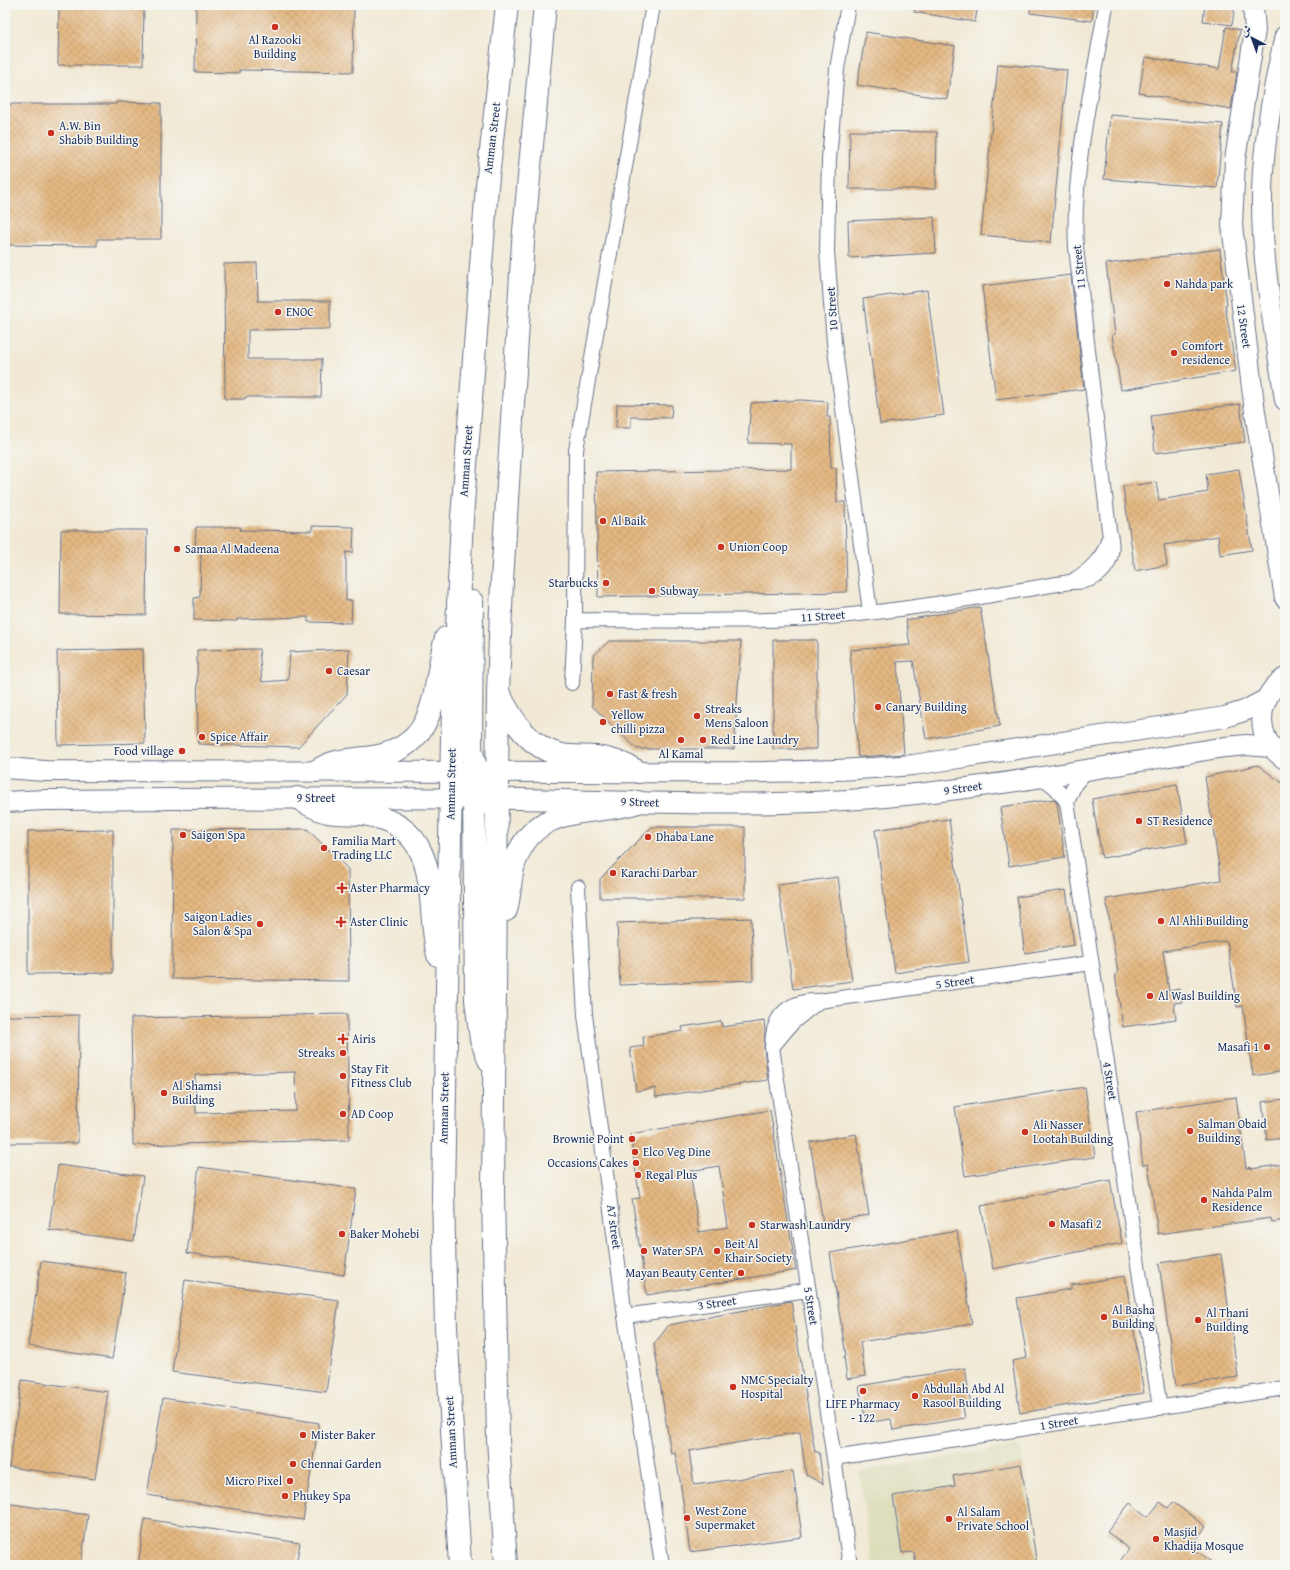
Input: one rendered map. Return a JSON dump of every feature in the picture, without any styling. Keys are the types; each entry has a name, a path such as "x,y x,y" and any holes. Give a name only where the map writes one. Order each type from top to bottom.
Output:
{"main road":[{"name":"Amman Street","path":"460,1565 446,1320 443,1193 451,772 456,613 462,518 487,186 507,5"},
{"path":"487,772 498,692 502,581 523,242 545,5"},
{"path":"462,518 468,543 472,572 471,754 487,772 497,799 495,1074 492,1192 498,1439 506,1565"},
{"path":"316,771 336,761 388,753 401,747 415,736 428,718 432,708 442,650 456,613"},
{"path":"498,692 520,728 529,738 544,749 562,755 606,759 623,764 639,772"},
{"path":"451,772 465,779 472,791 474,799 477,1007 482,1039 495,1074"},
{"path":"298,798 328,812 360,814 386,820 399,826 410,836 423,855 428,868 433,930 447,982"},
{"path":"496,935 509,902 515,860 522,846 540,826 559,816 569,813 623,807 638,802"}],"street":[{"path":"572,683 575,620 574,462 653,5"},
{"name":"10 Street","path":"848,5 837,69 829,159 828,251 834,342 870,612"},
{"name":"11 Street","path":"575,620 747,620 830,617 1070,582 1082,582 1092,579 1102,572 1108,563 1112,552 1112,541 1109,530 1075,221 1079,166 1106,5"},
{"name":"12 Street","path":"1253,5 1255,30 1235,160 1232,225 1255,412 1285,598"},
{"path":"1285,36 1276,80 1264,161 1262,203 1264,246 1285,400"},
{"path":"5,768 45,771 428,772 755,772 880,768 913,765 1225,717 1244,711 1265,700 1281,680 1285,662"},
{"path":"1265,700 1261,716 1263,732 1278,753"},
{"name":"9 Street","path":"5,802 46,800 298,798 497,799 713,805 831,801 944,791 1042,777 1225,747 1247,745 1278,753"},
{"path":"1042,777 1056,788 1067,802 1075,784 1088,769"},
{"name":"4 Street","path":"1067,802 1160,1408"},
{"name":"A7 street","path":"578,887 583,1000 625,1316 662,1565"},
{"name":"5 Street","path":"850,1565 772,1047 772,1035 776,1022 783,1012 794,1004 806,1000 819,1001 1091,962"},
{"name":"3 Street","path":"625,1316 808,1290"},
{"name":"1 Street","path":"834,1458 1285,1388"}],"shaded area":[{"name":"Al Salam Private School","path":"1021,1445 1039,1565 872,1565 859,1472"}],"building":[{"path":"59,5 144,5 143,65 58,65"},
{"name":"Al Razooki Building","path":"196,5 354,5 353,72 239,70 239,73 195,72"},
{"path":"915,5 978,5 975,22 914,12"},
{"path":"1030,5 1094,5 1092,21 1030,13"},
{"path":"1205,5 1235,5 1232,25 1203,21"},
{"path":"1226,27 1240,30 1232,72 1237,72 1231,109 1139,93 1145,57 1219,69"},
{"path":"866,32 955,46 947,99 857,85"},
{"path":"998,64 1067,70 1051,242 981,235"},
{"path":"116,102 161,103 161,239 97,239 97,246 5,245 5,104 116,104"},
{"path":"1110,115 1223,124 1217,188 1104,179"},
{"path":"850,131 937,132 936,189 849,189"},
{"path":"934,217 936,253 849,258 848,221"},
{"path":"1220,249 1227,305 1225,305 1236,371 1121,390 1112,335 1115,334 1106,264"},
{"path":"257,263 258,301 330,301 330,329 248,330 248,359 322,359 321,397 245,397 245,399 225,399 224,264"},
{"path":"1071,275 1084,389 996,400 982,286"},
{"path":"927,290 944,415 880,424 863,299"},
{"name":"Union Coop","path":"801,400 828,402 827,417 830,417 831,468 836,468 837,502 845,502 847,592 598,597 596,472 791,469 791,444 748,443 751,403"},
{"path":"617,404 672,405 671,418 631,417 631,428 616,428"},
{"path":"1240,404 1245,442 1155,453 1151,416"},
{"path":"1239,469 1252,550 1220,555 1218,536 1164,545 1167,565 1135,571 1123,487 1156,482 1159,500 1208,492 1206,474"},
{"path":"312,526 354,527 353,553 346,552 346,601 352,600 351,623 308,622 308,617 237,619 237,621 194,620 194,598 200,597 201,551 195,551 196,527 241,527 240,530 312,531"},
{"path":"61,530 147,530 146,615 60,614"},
{"path":"980,607 1000,726 926,739 913,661 897,662 904,754 858,757 850,650 910,645 906,620"},
{"path":"773,640 817,640 817,749 773,749"},
{"path":"609,641 741,641 734,749 637,749 592,706 593,656"},
{"path":"143,649 145,743 58,745 57,651"},
{"path":"259,649 262,682 288,680 290,652 349,649 347,694 298,747 198,744 197,650"},
{"path":"1258,765 1285,785 1285,1071 1253,1076 1243,1006 1237,1007 1227,941 1163,951 1169,991 1180,989 1182,1002 1174,1003 1176,1019 1123,1027 1115,974 1118,973 1106,899 1221,880 1205,777"},
{"name":"ST Residence","path":"1177,784 1187,843 1102,858 1092,799"},
{"path":"1054,799 1057,803 1065,857 1009,866 1000,807"},
{"path":"949,819 969,962 895,973 875,830"},
{"path":"652,827 745,827 745,898 600,898 600,879"},
{"name":"Saigon Ladies Salon & Spa","path":"307,829 348,869 349,981 172,979 173,830"},
{"path":"113,830 113,973 28,974 28,831"},
{"path":"838,877 852,981 793,989 778,885"},
{"path":"1066,890 1074,945 1025,953 1017,897"},
{"path":"751,918 753,980 620,985 617,923"},
{"name":"Al Shamsi Building","path":"347,1014 349,1140 133,1145 131,1018","holes":["295,1072 296,1111 196,1113 195,1075"]},
{"path":"79,1015 78,1143 5,1143 5,1016"},
{"path":"721,1021 722,1027 764,1021 764,1048 768,1080 656,1097 655,1088 636,1091 630,1048 644,1046 643,1037 683,1031 682,1027"},
{"name":"Ali Nasser Lootah Building","path":"1085,1087 1095,1157 965,1176 955,1107"},
{"path":"1236,1097 1246,1168 1251,1167 1251,1169 1285,1164 1285,1220 1272,1222 1271,1218 1158,1234 1148,1164 1143,1165 1136,1112"},
{"path":"1285,1099 1285,1138 1267,1140 1262,1102"},
{"name":"Beit Al Khair Society","path":"770,1110 796,1270 647,1295 632,1199 640,1198 630,1134","holes":["719,1166 728,1227 699,1232 690,1171"]},
{"path":"856,1134 869,1215 823,1223 810,1142"},
{"path":"58,1165 143,1176 134,1241 49,1230"},
{"path":"199,1167 356,1189 344,1275 187,1253"},
{"name":"Masafi 2","path":"1110,1180 1122,1243 993,1269 981,1206"},
{"path":"957,1231 972,1324 860,1342 865,1376 847,1379 844,1356 846,1356 830,1253"},
{"name":"Al Thani Building","path":"1221,1254 1238,1377 1176,1386 1159,1263"},
{"path":"41,1261 126,1273 112,1359 28,1346"},
{"name":"Al Basha Building","path":"1125,1276 1144,1393 1020,1413 1012,1361 1027,1358 1017,1298 1071,1289 1071,1285"},
{"path":"185,1280 339,1300 326,1392 172,1372"},
{"name":"NMC Specialty Hospital","path":"791,1301 815,1452 819,1452 823,1484 806,1475 800,1432 689,1451 694,1485 793,1471 802,1537 690,1552 680,1480 675,1453 671,1454 654,1344 669,1325"},
{"name":"Abdullah Abd Al Rasool Building","path":"965,1368 971,1406 963,1407 965,1418 893,1430 891,1419 866,1423 859,1386"},
{"path":"22,1380 108,1392 95,1479 9,1467"},
{"path":"163,1398 319,1423 303,1520 147,1495"},
{"name":"Al Salam Private School","path":"1021,1464 1037,1565 916,1565 914,1552 902,1553 893,1496 955,1486 953,1476"},
{"name":"Masjid Khadija Mosque","path":"1160,1502 1168,1508 1173,1502 1206,1527 1191,1546 1215,1565 1117,1565 1129,1549 1107,1532 1130,1503 1148,1517"},
{"path":"5,1503 88,1515 81,1565 5,1565"},
{"path":"145,1519 300,1543 296,1565 138,1565"}],"place":[{"name":"Al Razooki Building","path":"275,27"},
{"name":"A.W. Bin Shabib Building","path":"51,133"},
{"name":"Nahda park","path":"1167,284"},
{"name":"ENOC","path":"278,312"},
{"name":"Comfort residence","path":"1174,353"},
{"name":"Al Baik","path":"603,521"},
{"name":"Union Coop","path":"721,547"},
{"name":"Samaa Al Madeena","path":"177,549"},
{"name":"Starbucks","path":"606,583"},
{"name":"Subway","path":"652,591"},
{"name":"Caesar","path":"329,671"},
{"name":"Fast & fresh","path":"610,694"},
{"name":"Canary Building","path":"878,707"},
{"name":"Streaks Mens Saloon","path":"697,716"},
{"name":"Yellow chilli pizza","path":"603,722"},
{"name":"Spice Affair","path":"202,737"},
{"name":"Al Kamal","path":"681,740"},
{"name":"Red Line Laundry","path":"703,740"},
{"name":"Food village","path":"182,751"},
{"name":"ST Residence","path":"1139,821"},
{"name":"Saigon Spa","path":"183,835"},
{"name":"Dhaba Lane","path":"648,837"},
{"name":"Familia Mart Trading LLC","path":"324,848"},
{"name":"Karachi Darbar","path":"613,873"},
{"name":"Aster Pharmacy","path":"342,888"},
{"name":"Al Ahli Building","path":"1161,921"},
{"name":"Aster Clinic","path":"341,922"},
{"name":"Saigon Ladies Salon & Spa","path":"260,924"},
{"name":"Al Wasl Building","path":"1150,996"},
{"name":"Airis","path":"343,1039"},
{"name":"Masafi 1","path":"1267,1047"},
{"name":"Streaks","path":"343,1053"},
{"name":"Stay Fit Fitness Club","path":"343,1076"},
{"name":"Al Shamsi Building","path":"164,1093"},
{"name":"AD Coop","path":"343,1114"},
{"name":"Salman Obaid Building","path":"1190,1131"},
{"name":"Ali Nasser Lootah Building","path":"1025,1132"},
{"name":"Brownie Point","path":"632,1139"},
{"name":"Elco Veg Dine","path":"635,1152"},
{"name":"Occasions Cakes","path":"636,1163"},
{"name":"Regal Plus","path":"638,1175"},
{"name":"Nahda Palm Residence","path":"1204,1200"},
{"name":"Masafi 2","path":"1052,1224"},
{"name":"Starwash Laundry","path":"752,1225"},
{"name":"Baker Mohebi","path":"342,1234"},
{"name":"Water SPA","path":"644,1251"},
{"name":"Beit Al Khair Society","path":"717,1251"},
{"name":"Mayan Beauty Center","path":"741,1273"},
{"name":"Al Basha Building","path":"1104,1317"},
{"name":"Al Thani Building","path":"1198,1320"},
{"name":"NMC Specialty Hospital","path":"733,1387"},
{"name":"LIFE Pharmacy - 122","path":"863,1391"},
{"name":"Abdullah Abd Al Rasool Building","path":"915,1396"},
{"name":"Mister Baker","path":"303,1435"},
{"name":"Chennai Garden","path":"293,1464"},
{"name":"Micro Pixel","path":"290,1481"},
{"name":"Phukey Spa","path":"285,1496"},
{"name":"West Zone Supermaket","path":"687,1518"},
{"name":"Al Salam Private School","path":"949,1519"},
{"name":"Masjid Khadija Mosque","path":"1156,1539"}]}
